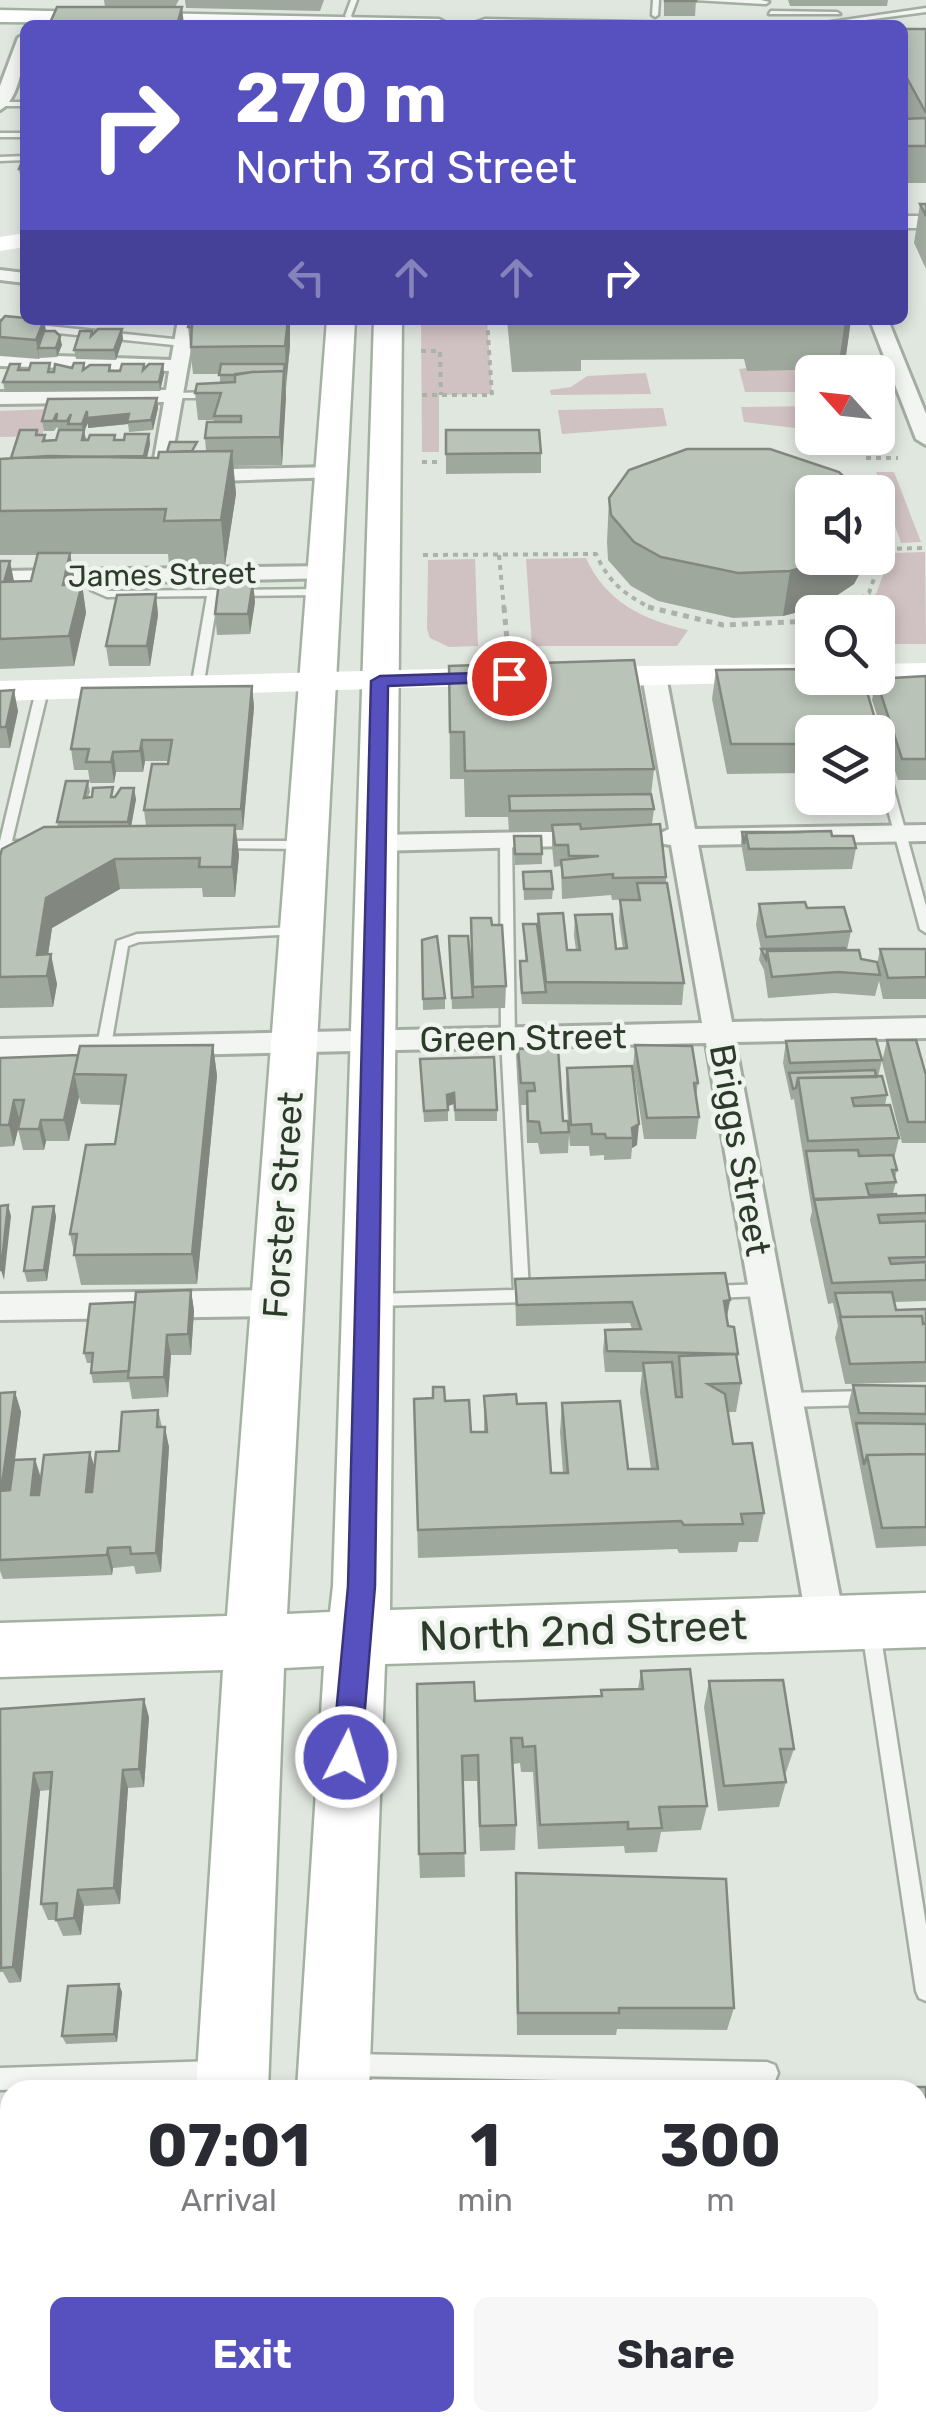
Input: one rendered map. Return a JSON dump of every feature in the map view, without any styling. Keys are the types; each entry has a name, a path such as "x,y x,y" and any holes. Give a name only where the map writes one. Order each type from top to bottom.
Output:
{"main road":[{"path":"0,16 63,8 358,15 398,20"},
{"name":"Forster Street","path":"233,2080 255,1642 341,325"},
{"path":"334,2078 346,1754 357,1638 388,325"},
{"path":"895,674 926,673"},
{"path":"0,691 795,674"},
{"name":"North 2nd Street","path":"0,1650 874,1622"}],"street":[{"path":"0,105 19,74"},
{"path":"186,325 175,396 152,476 331,474"},
{"path":"881,325 926,440"},
{"path":"0,360 180,366"},
{"path":"0,398 175,396"},
{"name":"James Street","path":"0,578 99,576 324,582"},
{"name":"Briggs Street","path":"654,676 785,1400 874,1622"},
{"path":"376,843 913,833"},
{"name":"Green Street","path":"0,1049 926,1028"},
{"path":"0,1307 277,1303"}],"lane":[{"path":"655,14 656,0"},
{"path":"697,0 766,1 774,20"},
{"path":"838,20 926,10"},
{"path":"771,13 830,13 847,18"},
{"path":"0,324 183,342"},
{"path":"175,396 234,395"},
{"path":"99,576 96,590 107,594 213,593 324,582"},
{"path":"197,688 213,593"},
{"path":"0,868 42,690"},
{"path":"895,792 913,833 926,929"},
{"path":"506,840 508,1038 522,1296"},
{"path":"3,845 46,845"},
{"path":"204,845 306,845"},
{"path":"104,1046 122,944 137,938 300,930"},
{"path":"690,1292 766,1290"},
{"path":"366,1300 559,1295"},
{"path":"785,1400 891,1397"},
{"path":"874,1622 919,1900 926,1991"},
{"path":"334,2078 767,2073"},
{"path":"0,2079 233,2080"}],"path":[{"path":"422,396 492,394 487,325"},
{"path":"421,351 440,351 441,395"},
{"path":"866,458 898,458"},
{"path":"422,462 438,462"},
{"path":"864,595 869,592 884,549 926,548"},
{"path":"423,556 596,554 610,584 635,601 696,622 783,629 795,626"},
{"path":"498,555 508,653"}],"shaded area":[{"path":"421,325 487,325 492,394 439,395 439,452 422,452"},
{"path":"739,369 795,370 795,392 745,392"},
{"path":"646,373 651,394 551,395 550,390 571,387 587,376"},
{"path":"795,406 795,428 744,422 741,407"},
{"path":"663,408 667,426 562,434 558,410"},
{"path":"50,409 42,436 0,437 0,411"},
{"path":"876,472 894,472 921,542 901,543 895,526 895,475"},
{"path":"925,552 926,644 895,644 895,595 874,595 883,575 895,575 895,553"},
{"path":"586,558 604,586 627,606 656,621 688,630 677,646 532,646 526,559"},
{"path":"475,559 478,646 449,647 430,638 427,629 428,560"}],"building":[{"path":"57,7 182,7 178,20 51,20"},
{"path":"908,29 926,29 926,113 908,80"},
{"path":"926,118 926,146 908,146 908,119"},
{"path":"5,316 20,318 20,325 42,325 36,340 0,337 0,322"},
{"path":"192,325 287,325 285,346 191,347"},
{"path":"98,329 122,329 114,350 74,350 80,331 92,331 91,336"},
{"path":"44,331 55,331 60,336 56,348 38,348"},
{"path":"31,363 50,363 48,372 54,372 55,364 72,368 74,363 84,363 83,370 90,365 110,365 109,371 120,371 122,364 144,364 143,370 149,364 163,364 159,382 3,382 10,364 20,364 18,370 29,370"},
{"path":"221,364 285,364 284,371 219,375"},
{"path":"284,371 280,437 205,438 207,422 241,422 241,416 214,416 221,393 195,393 197,384 235,382 235,374"},
{"path":"157,398 151,420 127,422 129,414 87,418 87,411 82,424 68,424 71,414 67,421 56,421 57,413 53,421 42,421 48,399"},
{"path":"20,430 37,430 36,435 45,435 43,441 56,440 59,430 84,430 82,440 88,440 90,435 115,435 114,440 124,440 125,434 149,434 144,456 11,458"},
{"path":"446,430 539,430 541,453 446,454"},
{"path":"170,442 197,442 192,451 167,452"},
{"path":"687,449 770,449 842,475 795,475 795,570 738,573 661,557 634,542 611,515 609,498 629,470"},
{"path":"232,451 221,520 164,521 166,509 0,511 0,459 158,458 159,452"},
{"path":"38,553 70,553 63,585 82,584 69,636 0,639 0,582 31,581"},
{"path":"0,561 10,561 4,582 0,582"},
{"path":"219,582 253,582 248,614 215,614"},
{"path":"156,594 147,646 106,646 117,595"},
{"path":"634,660 654,769 465,771 464,732 450,732 449,666"},
{"path":"795,669 795,695 868,695 874,715 795,715 795,744 731,744 716,670"},
{"path":"926,676 926,759 902,759 895,737 895,715 888,715 881,695 895,695 895,678"},
{"path":"252,686 241,809 144,810 152,764 168,764 172,740 142,740 140,751 113,752 111,762 86,762 89,749 71,749 82,688"},
{"path":"14,690 6,727 0,727 0,691"},
{"path":"66,781 88,781 84,798 92,797 93,788 113,787 111,797 115,797 121,788 134,788 128,822 57,822"},
{"path":"651,794 654,809 510,811 509,796"},
{"path":"580,824 581,829 660,824 666,877 613,878 613,874 563,878 561,860 599,856 569,856 568,845 555,845 552,825"},
{"path":"235,825 232,867 199,867 200,858 115,859 46,898 37,955 51,954 47,976 0,977 2,849 44,827"},
{"path":"831,831 832,836 853,836 856,848 749,849 746,833"},
{"path":"514,836 541,836 542,854 515,854"},
{"path":"551,871 553,889 524,889 523,872"},
{"path":"637,883 667,883 684,983 546,982 538,914 563,913 567,950 580,950 575,915 612,914 616,949 627,948 620,900 640,900"},
{"path":"805,902 807,908 844,907 851,931 766,937 759,904"},
{"path":"471,918 491,918 492,925 502,925 506,986 473,987"},
{"path":"523,924 537,924 546,992 522,993 520,961 527,961"},
{"path":"437,936 445,998 423,999 422,940"},
{"path":"449,936 468,936 473,997 452,998"},
{"path":"845,948 767,951 766,959 761,949"},
{"path":"880,949 926,949 926,977 888,978"},
{"path":"859,950 861,959 877,962 880,975 838,972 772,977 767,951"},
{"path":"876,1039 882,1060 790,1063 786,1041"},
{"path":"887,1040 916,1040 926,1075 926,1122 908,1122"},
{"path":"213,1045 192,1254 74,1255 77,1234 70,1234 86,1145 115,1144 126,1075 74,1074 80,1046"},
{"path":"635,1045 692,1046 699,1117 647,1118"},
{"path":"558,1048 563,1121 568,1121 569,1132 541,1133 539,1122 528,1121 527,1091 535,1091 534,1083 521,1083 518,1049"},
{"path":"78,1055 64,1120 41,1120 39,1129 18,1129 24,1100 14,1100 9,1125 0,1125 0,1058"},
{"path":"494,1057 497,1110 455,1110 454,1093 447,1095 448,1110 424,1111 420,1059"},
{"path":"632,1066 639,1124 632,1128 633,1138 606,1138 605,1134 592,1134 591,1124 571,1125 567,1068"},
{"path":"875,1070 876,1077 798,1078 793,1089 789,1073"},
{"path":"882,1076 887,1095 852,1098 854,1106 890,1105 899,1138 808,1141 798,1078"},
{"path":"858,1150 859,1156 893,1155 896,1182 866,1184 869,1195 897,1196 814,1200 806,1151"},
{"path":"926,1195 926,1213 878,1215 880,1223 926,1221 926,1257 889,1258 891,1264 926,1262 926,1280 832,1283 814,1199"},
{"path":"8,1205 1,1270 0,1270 0,1206"},
{"path":"54,1206 44,1270 24,1271 33,1207"},
{"path":"725,1273 730,1300 724,1301 728,1326 734,1327 738,1354 607,1351 605,1330 641,1329 632,1302 517,1305 515,1279"},
{"path":"191,1290 188,1334 167,1335 164,1377 128,1378 136,1292"},
{"path":"892,1292 896,1310 926,1309 926,1323 923,1324 922,1316 841,1317 835,1293"},
{"path":"135,1302 129,1371 91,1373 93,1353 84,1353 90,1304"},
{"path":"922,1316 923,1324 926,1323 926,1362 850,1364 840,1317"},
{"path":"736,1354 741,1383 708,1384 725,1394 733,1444 752,1443 764,1513 741,1514 743,1524 684,1525 681,1521 418,1530 414,1399 433,1398 433,1387 444,1387 445,1401 469,1400 471,1432 487,1432 484,1396 516,1394 517,1404 546,1403 551,1473 568,1473 562,1403 620,1401 628,1469 658,1469 643,1363 672,1362 676,1397 682,1397 679,1356"},
{"path":"853,1385 926,1386 926,1414 859,1413"},
{"path":"15,1392 1,1491 10,1490 14,1460 35,1459 31,1495 39,1495 44,1455 90,1452 86,1492 92,1492 96,1452 119,1451 122,1412 158,1410 157,1427 165,1427 156,1553 131,1554 130,1547 108,1548 107,1555 0,1560 0,1393"},
{"path":"856,1423 926,1424 926,1454 867,1455 864,1465"},
{"path":"926,1454 926,1527 882,1528 867,1455"},
{"path":"690,1669 707,1806 659,1807 662,1828 628,1829 628,1822 540,1825 535,1746 523,1747 522,1738 511,1738 516,1825 480,1826 478,1755 462,1756 465,1853 419,1854 417,1684 474,1682 475,1701 602,1696 601,1690 643,1689 641,1671"},
{"path":"783,1680 794,1749 780,1749 786,1782 724,1786 709,1681"},
{"path":"144,1699 139,1769 123,1770 114,1888 78,1890 74,1918 56,1920 57,1903 41,1904 52,1772 34,1773 13,1967 1,1968 0,1709"},
{"path":"516,1873 726,1879 734,2008 518,2013"},
{"path":"119,1984 114,2034 62,2036 68,1986"}],"route":[{"path":"346,1757 362,1586 380,681 509,678"}]}
